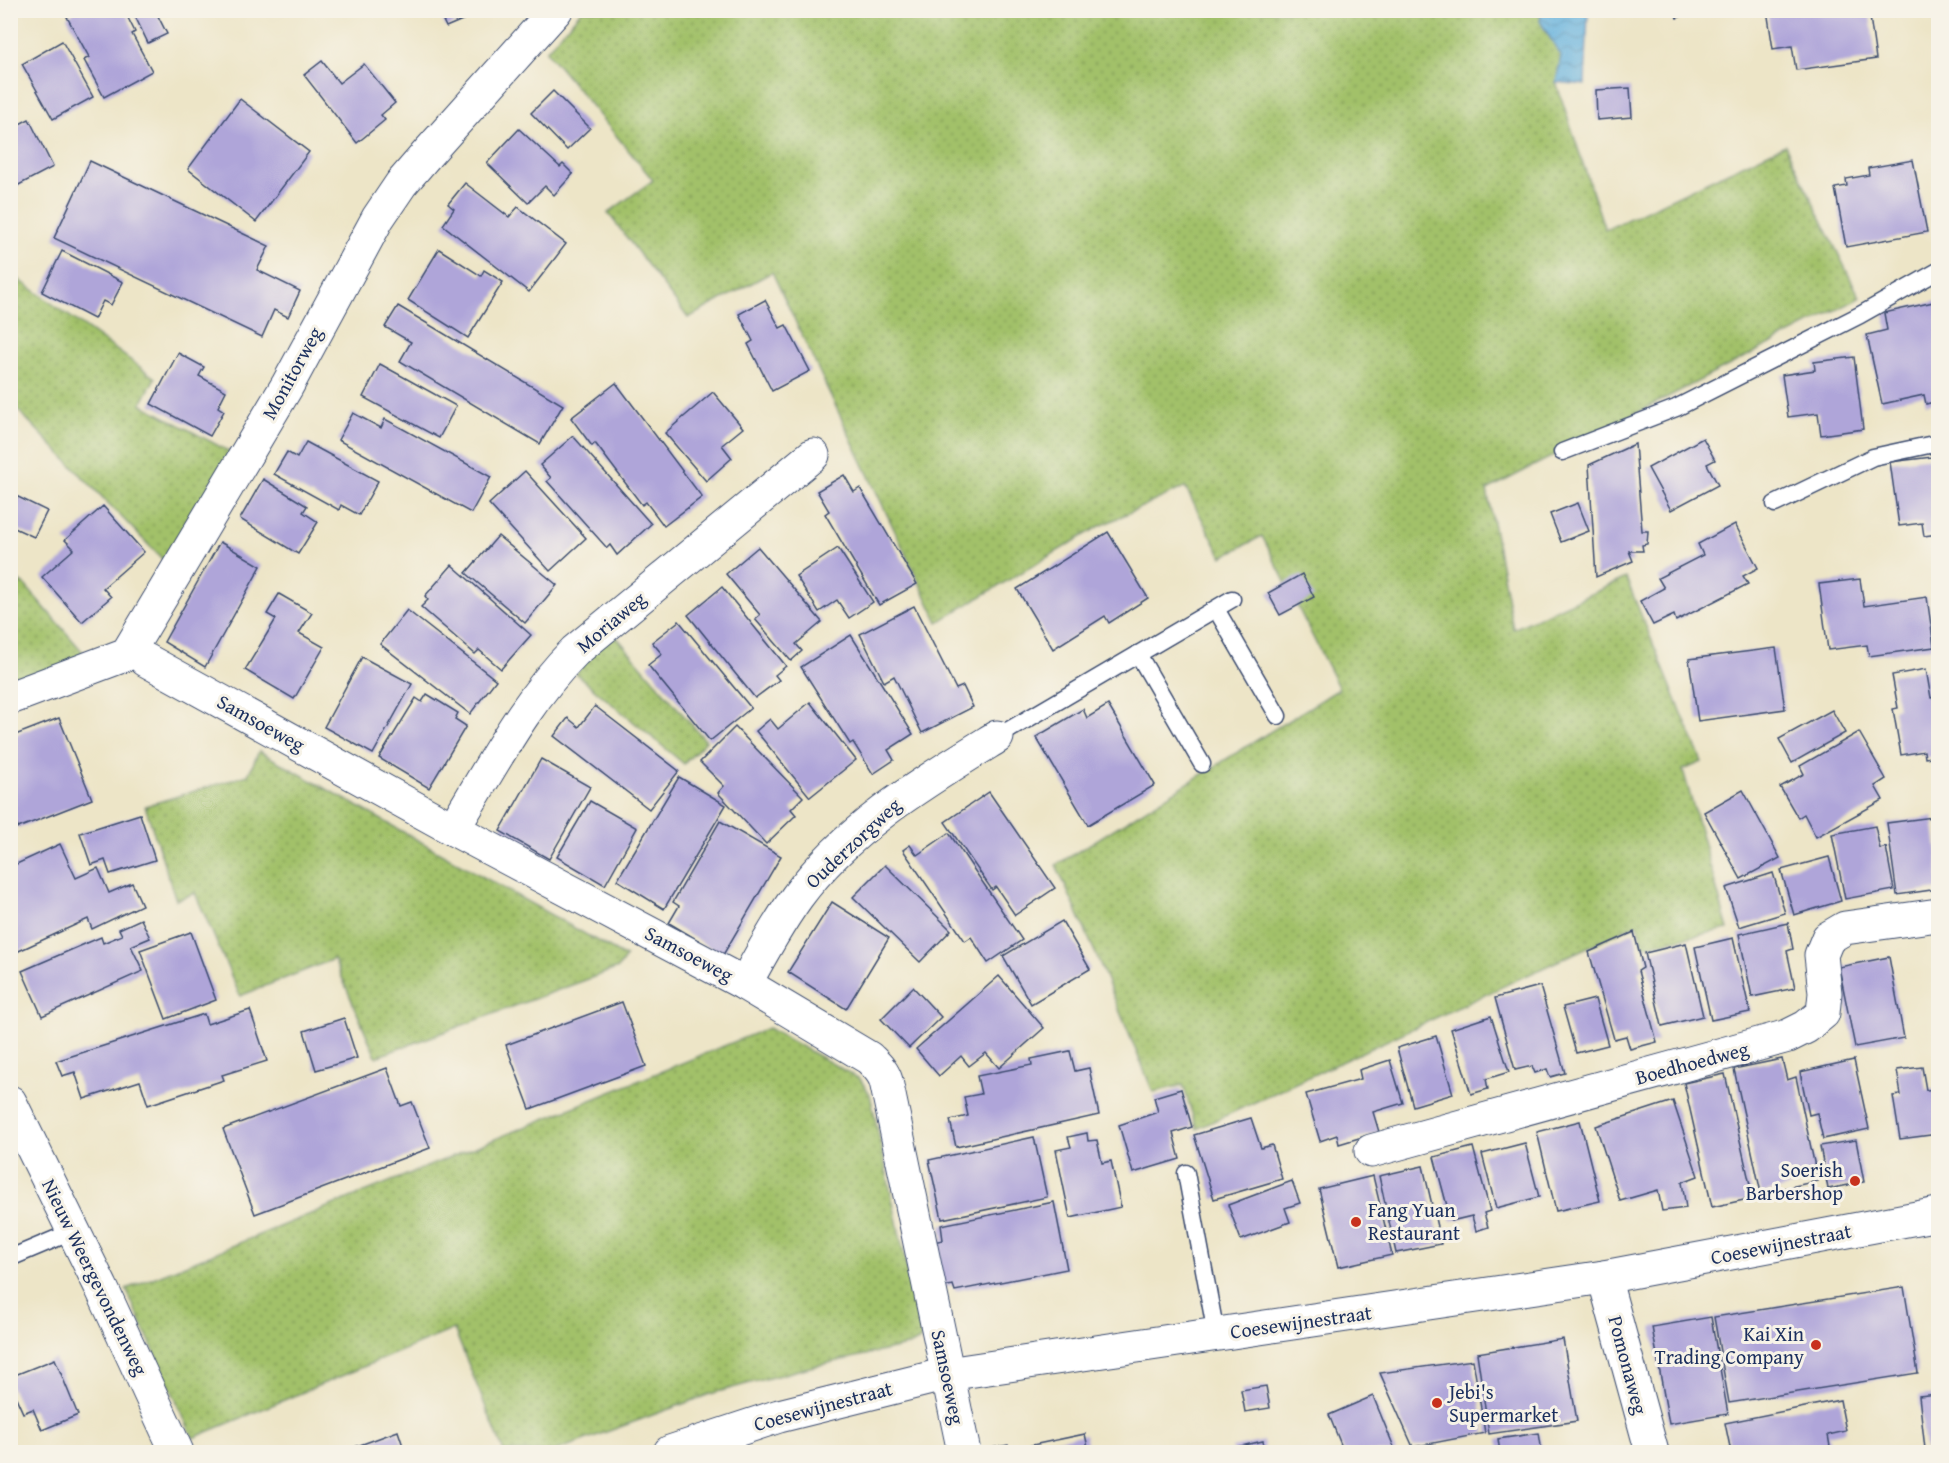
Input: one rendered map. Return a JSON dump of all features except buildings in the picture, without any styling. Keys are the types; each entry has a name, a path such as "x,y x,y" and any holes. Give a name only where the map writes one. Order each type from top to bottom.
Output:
{"street":[{"name":"Monitorweg","path":"10,698 127,654 287,386 378,219 402,184 427,154 556,10"},
{"name":"Moriaweg","path":"453,829 538,693 557,669 575,651 813,455"},
{"name":"Samsoeweg","path":"146,660 453,829 745,984 869,1058 883,1073 964,1452"},
{"name":"Ouderzorgweg","path":"745,984 778,925 798,895 825,864 868,824 907,793 996,737"},
{"name":"Boedhoedweg","path":"1371,1151 1788,1036 1806,1027 1823,1013 1825,993 1821,955 1828,938 1845,928 1938,915"},
{"name":"Nieuw Weergevondenweg","path":"10,1102 74,1231 177,1452"},
{"name":"Coesewijnestraat","path":"670,1452 779,1416 947,1374 1604,1277 1938,1214"},
{"name":"Pomonaweg","path":"1604,1277 1652,1452"}],"lane":[{"path":"1562,452 1676,408 1860,315 1938,271"},
{"path":"1775,504 1873,457 1938,443"},
{"path":"996,737 1232,599"},
{"path":"1216,609 1278,716"},
{"path":"1138,654 1202,764"},
{"path":"1186,1173 1216,1334"},
{"path":"10,1258 74,1231"}],"green space":[{"path":"582,10 1542,11 1540,21 1562,56 1556,82 1605,230 1785,145 1860,298 1487,490 1513,629 1626,578 1702,762 1683,770 1728,929 1644,946 1637,924 1197,1129 1183,1085 1153,1092 1056,865 1339,689 1262,536 1222,557 1185,487 1098,527 938,622 772,272 688,318 608,213 653,180 546,51"},
{"path":"10,273 155,378 141,404 234,454 167,564 11,403"},
{"path":"10,576 25,585 95,666 10,702"},
{"path":"615,635 706,741 684,764 576,674 595,649"},
{"path":"259,751 626,957 618,968 376,1057 334,959 240,996 195,893 176,900 145,806 248,775"},
{"path":"768,1028 860,1079 870,1094 921,1335 920,1340 911,1345 806,1368 710,1394 552,1452 504,1452 454,1329 193,1438 126,1289"}],"water":[{"path":"1542,11 1588,11 1585,85 1556,82 1561,56 1540,21"}],"place":[{"name":"Soerish Barbershop","path":"1855,1181"},
{"name":"Fang Yuan Restaurant","path":"1356,1222"},
{"name":"Kai Xin Trading Company","path":"1816,1345"},
{"name":"Jebi's Supermarket","path":"1437,1403"}]}
